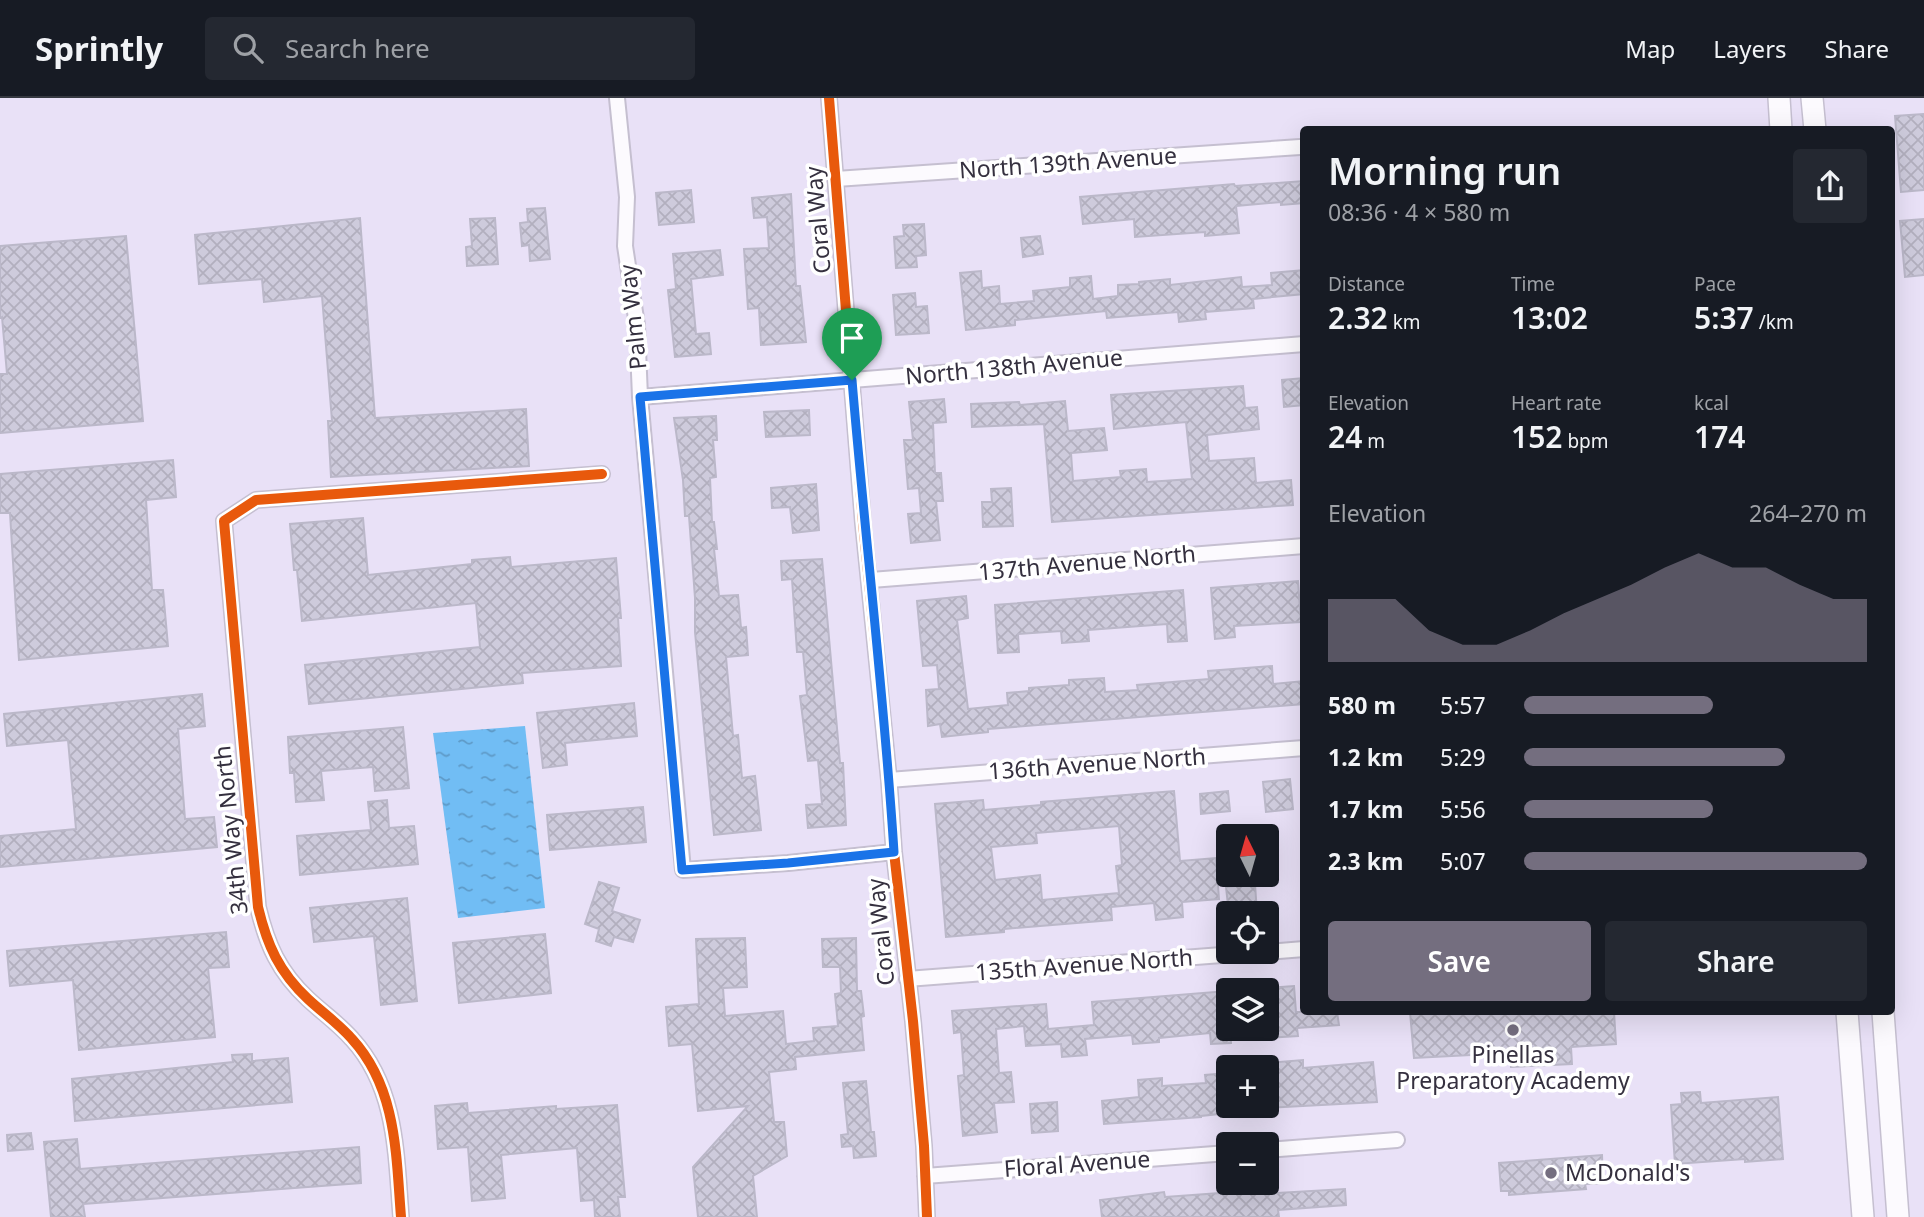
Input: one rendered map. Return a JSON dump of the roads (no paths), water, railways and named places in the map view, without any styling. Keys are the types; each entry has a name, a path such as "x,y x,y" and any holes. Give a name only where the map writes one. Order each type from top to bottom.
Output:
{"main road":[{"path":"1779,98 1781,126"},
{"path":"1812,98 1815,126"},
{"path":"1847,1015 1863,1217"},
{"path":"1883,1015 1898,1217"}],"street":[{"name":"Palm Way","path":"617,98 627,197 625,246 637,325 640,397 682,870 894,852"},
{"name":"Coral Way","path":"829,98 863,523 871,580 894,852 913,1021 927,1217"},
{"name":"North 139th Avenue","path":"836,179 1300,146"},
{"name":"North 138th Avenue","path":"640,397 1300,345"},
{"name":"34th Way North","path":"401,1217 388,1100 353,1040 283,972 265,939 257,907 224,521 256,500 602,474"},
{"name":"137th Avenue North","path":"871,580 1300,546"},
{"name":"136th Avenue North","path":"889,780 1300,748"},
{"path":"1279,951 1300,949"},
{"name":"135th Avenue North","path":"907,979 1216,955"},
{"path":"1279,1149 1397,1140"},
{"name":"Floral Avenue","path":"925,1176 1216,1154"}],"water":[{"path":"525,726 545,908 458,918 433,733"}],"place":[{"name":"Pinellas Preparatory Academy","path":"1513,1030"},
{"name":"McDonald's","path":"1551,1173"}]}
